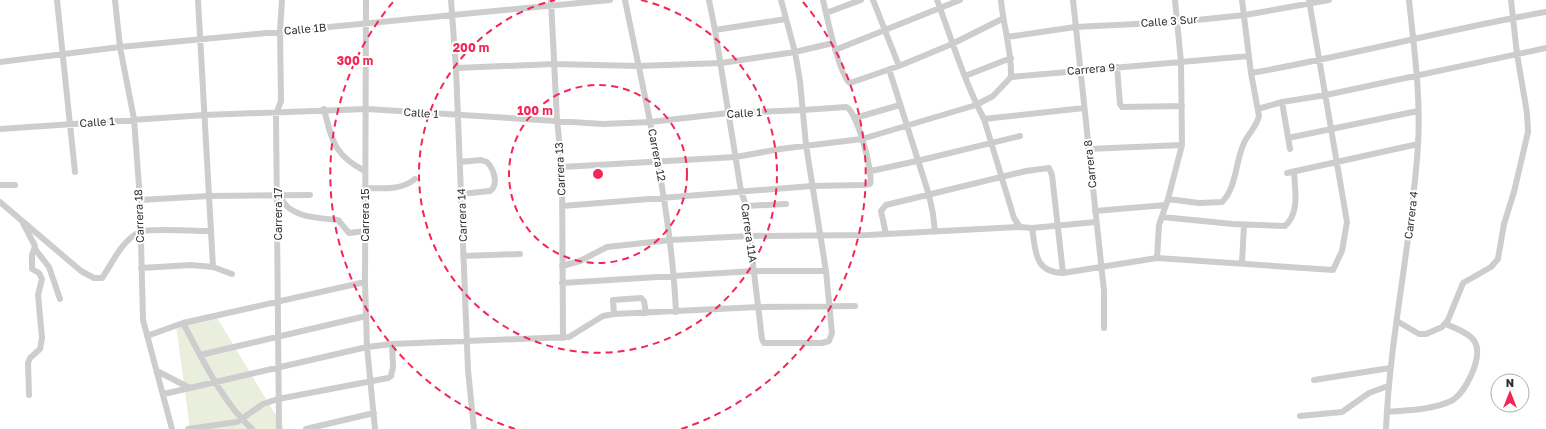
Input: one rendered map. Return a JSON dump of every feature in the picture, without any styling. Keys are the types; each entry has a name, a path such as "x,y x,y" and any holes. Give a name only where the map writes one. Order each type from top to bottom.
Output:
{"street":[{"path":"57,0 75,172"},
{"name":"Carrera 18","path":"115,0 120,47 134,119 140,200 143,320 146,336 164,394 172,429"},
{"path":"198,0 213,267"},
{"name":"Carrera 17","path":"279,427 277,336 279,302 279,195 276,114 281,101 280,31 282,0"},
{"name":"Carrera 15","path":"366,0 365,24 367,109 365,171 365,282 367,348 375,429"},
{"name":"Carrera 14","path":"451,0 456,68 463,256 466,277 469,386 474,429"},
{"name":"Calle 1B","path":"0,62 120,47 365,24 551,2 610,0"},
{"name":"Carrera 12","path":"625,0 665,197 671,240 676,312"},
{"name":"Carrera 11A","path":"709,0 716,30 741,191 746,206 762,339 764,343 815,343 829,341 832,338 830,306"},
{"path":"781,0 795,52 806,145 819,235 826,271 830,306"},
{"path":"823,0 835,50 848,82 855,83 952,44 1002,19"},
{"path":"826,12 861,0"},
{"path":"872,0 899,66"},
{"path":"937,0 952,44 976,105 984,119 1003,177 1014,218 1020,227"},
{"path":"835,50 884,29 960,0"},
{"path":"562,167 736,157 806,145 862,139 976,105 989,99 1011,77 1011,58 1008,37 1002,19 1000,0"},
{"name":"Carrera 8","path":"1073,0 1104,291 1104,328"},
{"path":"1157,258 1158,232 1182,145 1181,62 1175,0"},
{"path":"1095,211 1167,202 1222,202 1225,198 1232,184 1243,144 1258,122 1258,109 1251,72 1242,0"},
{"name":"Calle 3 Sur","path":"1008,37 1075,27 1177,22 1245,15 1310,2 1329,0"},
{"name":"Carrera 4","path":"1386,429 1390,368 1414,196 1418,144 1417,75 1410,0"},
{"path":"1397,321 1414,332 1422,334 1439,329 1446,324 1463,283 1491,267 1498,259 1504,224 1514,192 1528,132 1526,107 1517,54 1511,0"},
{"name":"Carrera 13","path":"551,2 557,120 562,167 563,338"},
{"path":"1032,228 1038,262 1052,273 1101,268 1157,258 1333,270 1342,251 1347,228 1338,162 1310,2"},
{"path":"1251,72 1321,61 1546,12"},
{"path":"716,30 786,19"},
{"path":"456,68 554,64 638,66 721,63 795,52 833,43"},
{"path":"1258,109 1282,102 1326,95 1546,48"},
{"name":"Carrera 9","path":"1011,77 1249,56"},
{"path":"965,76 1011,58"},
{"path":"1117,67 1120,104 1122,108 1182,106"},
{"path":"889,70 929,195 934,214 935,232"},
{"path":"1282,102 1290,149"},
{"path":"562,206 812,186 869,185 872,180 871,170 855,118 900,105"},
{"name":"Calle 1","path":"0,128 204,115 276,114 324,109 367,109 457,116 557,120 603,124 650,122 729,113 841,107 850,108 855,118"},
{"path":"984,119 1084,108"},
{"path":"324,109 329,128 338,151 350,163 365,171"},
{"path":"1288,138 1418,111"},
{"path":"871,170 917,161 1020,136"},
{"path":"1287,174 1418,144"},
{"path":"1088,149 1182,145"},
{"path":"460,162 481,160 487,162 496,183 494,189 490,191 461,194"},
{"path":"886,234 881,211 883,206 1041,168 1049,168 1052,172 1063,273"},
{"path":"1162,217 1244,225 1276,227 1285,226 1289,223 1294,210 1296,198 1294,172"},
{"path":"365,188 398,188 407,185 415,179"},
{"path":"0,185 14,185"},
{"path":"140,200 209,196 310,194"},
{"path":"279,195 283,203 310,218 338,220 349,233 365,231"},
{"path":"0,202 81,271 89,276 100,278 129,239 140,231 210,231"},
{"path":"746,206 786,204"},
{"path":"22,220 35,249 49,267 60,299"},
{"path":"562,266 580,261 607,247 671,240 749,236 886,234 1020,227 1059,227 1096,222"},
{"path":"1242,263 1244,225"},
{"path":"29,395 28,363 30,358 40,349 42,338 38,295 42,279 39,273 32,269 31,263 32,255 35,249"},
{"path":"463,256 520,254"},
{"path":"141,268 191,265 213,267 232,274"},
{"path":"562,284 754,271 826,271"},
{"path":"146,336 183,323 365,282"},
{"path":"614,314 613,300 635,297 641,298 644,301 646,313"},
{"path":"164,394 278,367 392,344 563,338 575,335 603,316 614,314 759,307 855,306"},
{"path":"200,355 366,316"},
{"path":"183,323 200,355 241,420 252,429"},
{"path":"1387,412 1441,405 1451,401 1465,388 1476,358 1475,343 1471,337 1446,324"},
{"path":"188,429 226,424 241,420 263,404 278,399 370,380 388,378 391,376 393,367 392,344"},
{"path":"1314,380 1390,368"},
{"path":"157,371 190,388"},
{"path":"1300,416 1342,412 1369,393 1388,386"},
{"path":"306,429 374,413"},
{"path":"279,427 286,429"}],"green space":[{"path":"216,316 284,429 190,429 176,325"}]}
